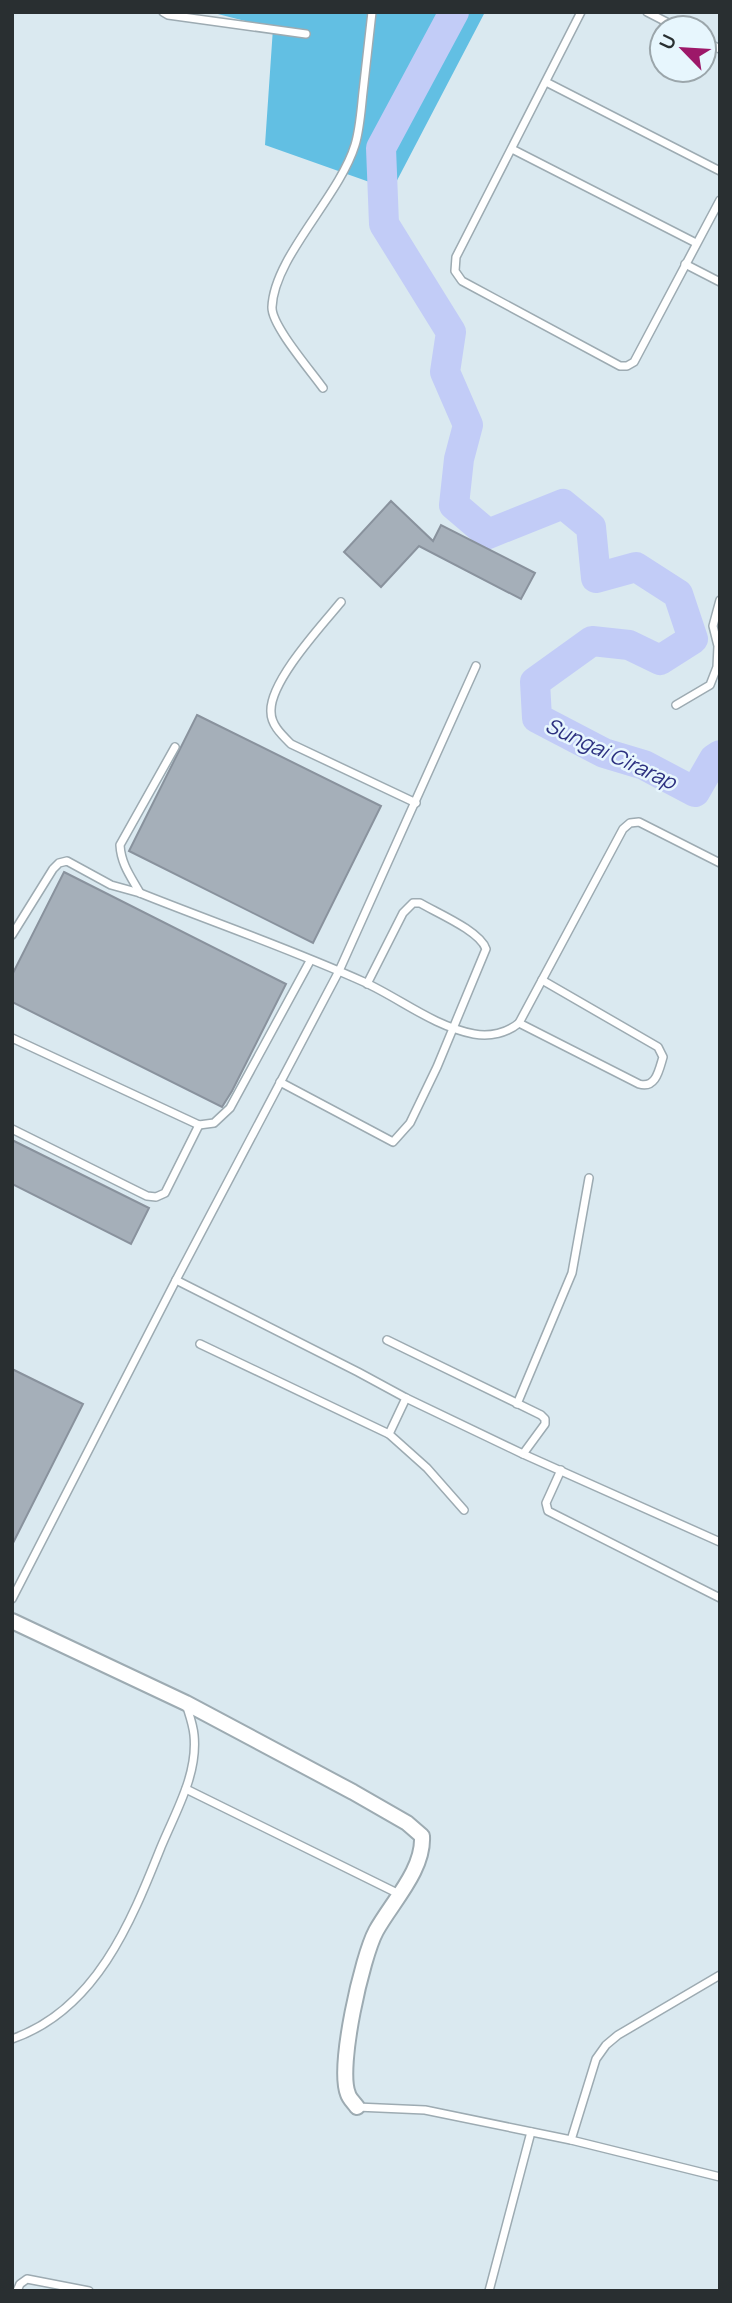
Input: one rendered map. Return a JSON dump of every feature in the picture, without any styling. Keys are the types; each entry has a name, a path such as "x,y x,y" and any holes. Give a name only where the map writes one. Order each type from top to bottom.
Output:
{"street":[{"path":"12,1621 186,1703 353,1792 407,1823 422,1836 423,1847 418,1861 375,1933 364,1962 344,2072 348,2095 357,2107"}],"lane":[{"path":"163,12 168,15 306,34"},
{"path":"323,388 280,328 272,309 282,272 335,188 355,146 372,12"},
{"path":"581,12 456,257 455,271 462,281 620,366 627,366 634,362 720,200"},
{"path":"546,82 720,171"},
{"path":"512,149 696,243"},
{"path":"685,264 720,282"},
{"path":"676,705 710,685 717,667 719,646 713,626 720,600"},
{"path":"341,602 294,660 276,693 271,712 276,729 291,744 416,803"},
{"path":"12,1599 339,971 476,666"},
{"path":"140,893 125,868 120,845 174,747"},
{"path":"12,935 59,863 67,861 111,884 339,971 398,999 429,1019 477,1035 509,1031 519,1023 623,829 630,823 639,822 720,863"},
{"path":"281,1082 393,1142 410,1123 486,949 484,943 472,933 420,903 413,904 403,913 367,984"},
{"path":"12,1038 198,1125 214,1123 230,1108 310,961"},
{"path":"519,1023 639,1084 650,1085 657,1074 663,1056 658,1047 542,979"},
{"path":"12,1129 147,1196 156,1197 165,1193 198,1125"},
{"path":"517,1404 572,1273 589,1178"},
{"path":"176,1280 406,1398 523,1454 720,1542"},
{"path":"387,1340 545,1419 545,1424 523,1454"},
{"path":"200,1344 389,1434 427,1468 464,1510"},
{"path":"389,1434 406,1398"},
{"path":"561,1470 546,1503 548,1511 720,1598"},
{"path":"12,2039 28,2034 75,1999 98,1973 119,1942 141,1900 191,1772 194,1732 186,1703"},
{"path":"186,1789 399,1894"},
{"path":"571,2140 596,2059 606,2045 618,2035 720,1975"},
{"path":"357,2107 425,2110 571,2140 720,2177"},
{"path":"489,2291 530,2132"},
{"path":"17,2291 20,2284 27,2279 89,2291"}],"shaded area":[{"path":"210,12 485,12 392,190 265,145 273,28"}],"building":[{"path":"391,501 433,541 441,525 535,573 521,599 419,546 381,587 344,552"},
{"path":"197,715 381,806 313,943 129,851"},
{"path":"64,872 286,984 222,1107 12,1002 12,975"},
{"path":"12,1140 149,1208 131,1244 12,1184"},
{"path":"12,1369 83,1404 12,1545"}],"waterway":[{"name":"Sungai Cirarap","path":"454,12 381,148 384,224 451,332 445,372 468,425 459,459 454,505 488,534 563,504 591,527 596,578 636,567 678,594 693,639 660,660 629,645 592,641 535,682 537,718 604,753 644,765 695,792 714,759 720,755"}]}
